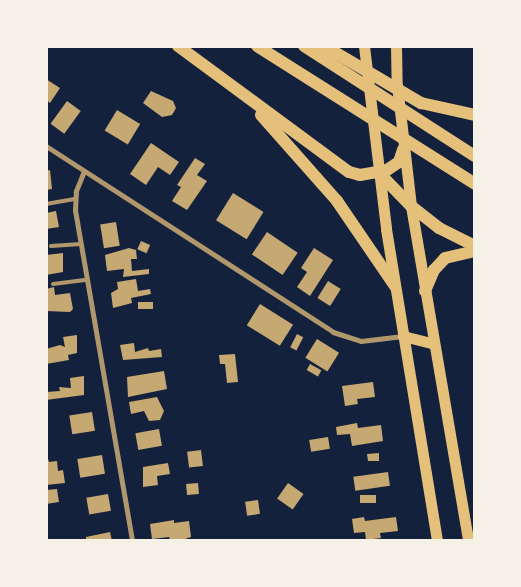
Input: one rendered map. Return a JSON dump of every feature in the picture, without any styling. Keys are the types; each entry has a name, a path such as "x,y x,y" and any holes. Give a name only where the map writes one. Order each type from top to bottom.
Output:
{"highway":[{"path":"178,46 246,98 349,172 379,173 398,162 403,150"},
{"path":"257,46 475,184"},
{"path":"304,46 475,156"},
{"path":"319,46 336,52 421,103 475,115"},
{"path":"246,98 338,202 394,286"},
{"path":"379,173 411,206 440,228 475,246"},
{"path":"425,291 434,270 444,258 475,250"}],"main road":[{"path":"364,46 394,286 437,541"},
{"path":"396,46 403,150 411,206 468,541"},
{"path":"403,336 434,344"}],"street":[{"path":"46,146 333,332 361,341 403,336"},
{"path":"84,171 75,199 132,541"}],"lane":[{"path":"46,204 75,199"},
{"path":"51,246 81,244"},
{"path":"53,284 87,280"}],"building":[{"path":"46,79 60,88 50,103 46,100"},
{"path":"151,91 173,101 176,108 172,115 162,117 143,103"},
{"path":"67,101 81,111 64,134 51,124"},
{"path":"117,110 140,124 128,144 105,131"},
{"path":"151,143 179,162 170,175 158,167 146,185 130,174"},
{"path":"195,158 205,164 197,175 207,181 187,210 172,201 181,187 177,185"},
{"path":"50,170 52,189 46,190 46,171"},
{"path":"233,193 264,212 247,239 216,220"},
{"path":"56,211 59,227 46,229 46,213"},
{"path":"116,222 120,246 104,248 100,225"},
{"path":"267,232 298,253 283,275 252,254"},
{"path":"141,241 150,245 146,253 137,249"},
{"path":"129,248 136,250 137,259 131,259 132,271 149,269 149,274 123,277 124,269 107,271 105,255"},
{"path":"314,248 333,260 310,296 297,287 307,272 301,268"},
{"path":"63,253 63,272 46,275 46,255"},
{"path":"136,279 138,291 150,289 151,294 131,298 132,303 113,308 111,293 118,289 117,282"},
{"path":"328,281 341,289 330,306 317,298"},
{"path":"54,287 55,295 70,293 73,309 70,312 46,311 46,289"},
{"path":"138,302 153,302 153,309 138,309"},
{"path":"260,304 293,325 280,346 247,325"},
{"path":"297,334 303,337 296,351 290,347"},
{"path":"77,335 77,353 68,355 69,360 46,364 46,349 60,345 65,347 63,337"},
{"path":"317,339 339,353 327,371 305,358"},
{"path":"134,343 135,352 148,348 149,351 161,349 162,357 123,360 120,345"},
{"path":"235,354 238,382 227,383 225,364 220,364 219,355"},
{"path":"310,364 321,370 318,376 307,370"},
{"path":"164,371 167,389 128,397 127,377"},
{"path":"84,376 84,395 46,400 46,392 60,391 59,387 71,388 70,378"},
{"path":"373,382 375,397 357,399 358,404 345,406 342,386"},
{"path":"157,397 164,411 160,420 149,421 144,411 131,414 129,402"},
{"path":"92,412 95,431 72,434 69,416"},
{"path":"357,423 358,428 381,425 383,441 352,446 350,434 337,435 336,427"},
{"path":"159,429 162,446 138,450 135,433"},
{"path":"328,437 330,449 311,452 309,440"},
{"path":"201,450 203,466 189,468 187,452"},
{"path":"46,452 49,462 57,461 58,471 63,470 65,483 46,485"},
{"path":"379,453 379,461 368,461 367,454"},
{"path":"102,455 105,474 80,478 77,459"},
{"path":"168,463 170,474 157,476 158,485 143,487 143,467"},
{"path":"388,472 390,486 355,491 353,477"},
{"path":"198,483 199,494 187,495 186,484"},
{"path":"288,483 304,494 293,509 277,499"},
{"path":"57,489 59,502 46,504 46,490"},
{"path":"108,494 111,511 89,515 86,498"},
{"path":"360,495 376,495 376,503 360,503"},
{"path":"258,500 260,514 247,516 245,502"},
{"path":"364,517 365,521 396,517 398,531 380,533 381,538 366,540 365,532 354,533 352,519"},
{"path":"174,520 174,523 189,521 191,537 179,541 170,541 169,537 152,539 150,524"},
{"path":"110,532 112,541 86,541 86,537"}]}
